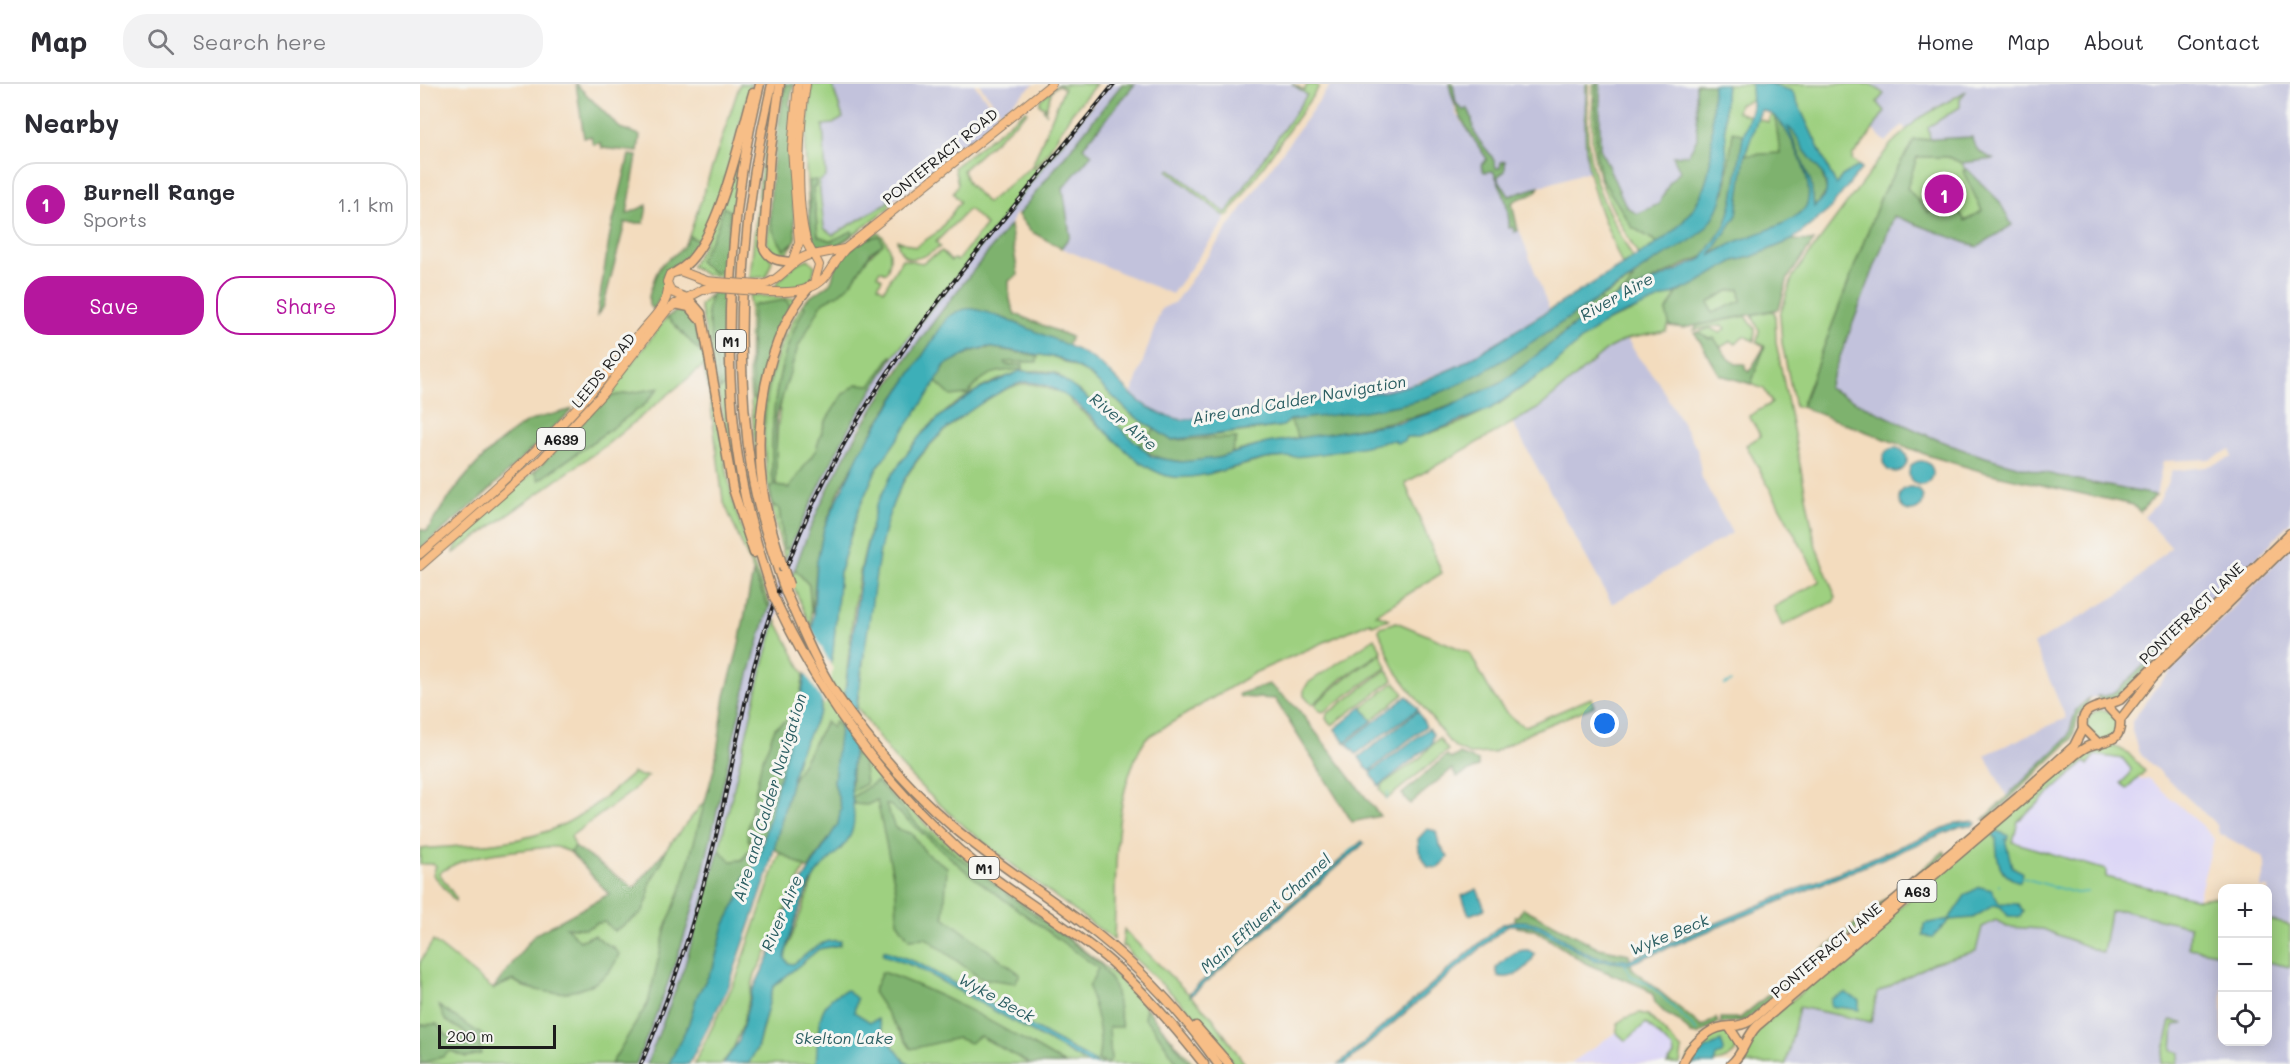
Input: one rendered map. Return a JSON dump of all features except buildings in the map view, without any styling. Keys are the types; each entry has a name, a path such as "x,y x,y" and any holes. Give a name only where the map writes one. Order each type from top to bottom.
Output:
{"highway":[{"path":"677,271 694,259 718,208 756,84"},
{"name":"M1","path":"760,84 744,168 735,245 732,371 742,479 756,543 773,593"},
{"name":"M1","path":"772,84 750,201 742,326 744,393 753,477 780,576 788,589 800,626 834,691 877,747 922,799 955,829 1126,959 1174,1005 1218,1064"},
{"path":"780,84 770,155 763,246 770,257 792,262"},
{"path":"788,589 764,495 761,422 768,378 777,346 796,303 812,285"},
{"name":"M1","path":"687,298 699,310 733,489 750,544 801,654 837,713 897,790 960,850 1106,958 1170,1022 1202,1064"},
{"name":"M1","path":"675,304 691,308 702,326"},
{"name":"PONTEFRACT LANE","path":"2106,705 2120,700 2134,687 2290,533"},
{"name":"PONTEFRACT LANE","path":"2120,720 2153,677 2290,543"},
{"path":"2106,705 2120,720"},
{"name":"A63","path":"2083,728 2084,716 2090,708 2106,705"},
{"name":"A63","path":"2099,744 2115,739 2120,732 2120,720"},
{"path":"2083,728 2099,744"},
{"name":"PONTEFRACT LANE","path":"1730,1028 1741,1026 1756,1015 2010,804 2073,746 2083,728"},
{"name":"PONTEFRACT LANE","path":"1742,1047 1757,1026 2015,810 2075,755 2091,745 2099,744"},
{"path":"1174,1005 1229,1064"},
{"path":"1730,1028 1742,1047"},
{"name":"A63","path":"1683,1064 1688,1051 1713,1031 1730,1028"},
{"name":"A63","path":"1731,1064 1740,1055 1742,1047"}],"main road":[{"path":"759,288 772,281 792,262 799,243 792,148 798,84"},
{"path":"677,271 717,285 790,293 812,285 819,268 806,237 801,173 801,130 806,84"},
{"name":"PONTEFRACT ROAD","path":"812,285 825,277 831,264 845,249 1052,84"},
{"name":"PONTEFRACT ROAD","path":"792,262 813,254 845,249"},
{"name":"LEEDS ROAD","path":"420,554 533,456 612,370 666,299 669,276 677,271"},
{"name":"LEEDS ROAD","path":"420,566 541,460 604,392 675,304 717,285"},
{"path":"668,287 674,294 687,298"},
{"name":"A639","path":"533,456 541,460"}],"shaded area":[{"path":"832,84 974,84 998,114 991,120 990,127 906,192 832,235 824,228 819,182 826,176 823,125 843,118"},
{"path":"979,84 1034,84 1001,112"},
{"path":"1109,84 1122,84 1018,215 1016,213 1010,225 897,369 860,427 826,491 776,620 762,669 719,850 684,968 647,1064 636,1064 683,940 701,880 753,655 785,558 817,487 847,430 910,333 1005,214 1003,209 1009,209"},
{"path":"1135,84 1292,84 1307,94 1226,213 1169,170 1225,216 1224,222 1172,294 1061,248 1070,236 1062,188 1092,154 1083,147"},
{"path":"1331,84 1391,84 1397,87 1400,84 1449,84 1456,114 1486,156 1458,110 1451,84 1586,84 1586,148 1589,171 1508,197 1491,167 1507,198 1549,309 1460,365 1401,388 1192,420 1168,417 1149,410 1131,396 1161,309 1175,302"},
{"path":"1600,84 1696,84 1697,139 1695,145 1680,171 1670,182 1659,204 1637,214 1626,206 1600,147"},
{"path":"1871,84 2290,84 2290,522 2258,557 2118,690 2106,696 2089,698 2081,703 2073,718 2068,737 2007,797 1985,755 2066,718 2034,644 2125,591 2171,547 2144,517 2160,500 2172,471 2206,467 2233,457 2230,450 2209,459 2163,461 2156,495 2016,467 1927,436 1828,388 1894,216 1977,247 1917,157 1992,159 1979,151 1972,137 1930,139 1928,127 1960,107 1957,95 1906,129 1902,125 1886,142 1872,129 1877,102 1883,93"},
{"path":"1626,337 1638,357 1657,380 1697,449 1702,478 1732,533 1612,604 1511,420 1584,365"},
{"path":"2290,548 2290,924 2272,921 2272,884 2261,884 2265,867 2263,857 2219,833 2217,825 2139,753 2132,731 2132,721 2154,690"},
{"path":"2093,754 2121,756 2140,780 2148,778 2214,839 2198,899 2105,877 2106,870 2013,842 2019,814"},
{"path":"2013,842 2106,870 2106,877 2218,903 2218,1046 2272,1046 2272,923 2290,927 2290,1064 1759,1064 1755,1046 1828,980"},
{"path":"1646,1022 1673,1049 1674,1055 1667,1064 1571,1063 1616,1032 1626,1041"}],"green space":[{"path":"576,84 620,128 640,135 638,152 602,148 601,143 593,144 591,136 584,138"},
{"path":"740,84 751,84 723,185 699,241 689,236"},
{"path":"786,84 794,84 789,105 792,106 790,166 796,240 784,250 773,230 770,201 774,158"},
{"path":"812,84 832,84 843,118 833,124 823,125 826,176 819,182 824,228 833,235 887,203 888,200 891,201 889,208 837,247 853,233 831,241 818,236 813,187 810,181 811,239 810,235 805,149"},
{"path":"1058,84 1096,84 1071,114 1049,150 1034,167 1036,169 1092,105 871,385 833,412 825,422 816,450 790,488 776,486 779,414 789,368 808,324 822,304 841,292 883,244 880,236 868,237 873,233 879,233 886,241 890,252 886,273 880,270 877,275 882,279 878,286 884,290 902,259 922,263 942,251 951,261 954,259 957,261 986,225 969,209 936,242 940,247 927,255 909,258 900,249 897,240 915,247 939,231 960,202 953,193 958,184 954,167 1026,110 1027,112 963,170 968,183 987,203 1032,166 1064,88 1058,85 1052,90 1045,111 1047,114 1043,109 1045,107 1040,105 1040,100"},
{"path":"1122,84 1135,84 1083,147 1092,154 1063,188 1070,236 1061,248 1030,231 1018,215"},
{"path":"1292,84 1304,90 1308,84 1315,84 1319,87 1228,216 1223,215 1168,171 1170,169 1226,213 1307,95"},
{"path":"1449,84 1453,84 1456,103 1464,111 1467,108 1472,116 1476,136 1495,162 1496,168 1500,168 1501,162 1505,161 1505,171 1497,177 1509,196 1539,187 1534,193 1512,203 1518,231 1514,232 1513,227 1509,228 1507,205 1500,185 1493,171 1484,172 1481,166 1487,159 1459,114"},
{"path":"1586,84 1588,84 1588,142 1595,179 1633,258 1622,265 1600,208 1588,164 1585,133"},
{"path":"1593,84 1596,84 1596,152 1632,227 1658,243 1638,255 1610,204 1599,177 1593,149"},
{"path":"1596,84 1600,84 1600,148 1626,206 1637,214 1659,204 1670,182 1680,171 1673,156 1688,155 1697,139 1696,84 1713,84 1711,152 1703,191 1693,209 1679,226 1658,243 1632,227 1601,178 1596,152"},
{"path":"1726,84 1751,84 1752,100 1739,104 1737,112 1768,122 1771,114 1776,119 1800,170 1730,173 1727,170 1723,121"},
{"path":"1769,84 1871,84 1884,94 1877,102 1885,111 1867,139 1853,154 1852,160 1859,166 1842,176 1836,185 1792,91"},
{"path":"1966,91 1960,99 1960,107 1928,127 1930,139 1914,140 1882,194 1801,407 1795,407 1782,343 1780,315 1793,276 1891,144 1918,119"},
{"path":"782,103 784,250 794,243 787,253 774,255 767,243"},
{"path":"1775,116 1786,120 1822,173 1827,191 1818,204 1804,210 1792,220 1681,266 1628,293 1625,292 1639,270 1661,257 1725,192 1733,131 1744,135 1748,146 1746,155 1780,153"},
{"path":"747,121 732,211 727,277 706,275 691,266 703,246"},
{"path":"770,122 773,122 760,242 772,261 766,277 750,278 761,168"},
{"path":"1972,137 1976,148 1993,159 1962,163 1948,157 1917,157 1907,188 1928,212 1953,201 1965,221 1982,211 1963,171 1967,169 1999,201 2012,225 1977,247 1894,216 1828,388 1927,435 1985,457 2057,476 2156,495 2140,512 2133,505 1987,473 1930,456 1801,407 1882,194 1914,140"},
{"path":"629,155 637,156 627,214 647,205 644,223 625,223 603,308 597,315 610,234"},
{"path":"1917,157 1948,157 1962,163 1982,211 1965,221 1953,201 1928,212 1907,188"},
{"path":"816,180 816,186 813,187 818,236 831,241 852,231 853,234 833,248 818,246 811,239 809,181"},
{"path":"723,207 730,211 724,271 713,273 699,261 717,228"},
{"path":"1010,225 1018,275 1009,281 1013,310 1015,314 1071,337 1067,346 993,315 963,312 950,316 878,422 840,489 824,528 817,561 812,613 809,585 795,569 813,521 835,475 887,388 916,346"},
{"path":"689,236 699,241 683,263 671,267 664,274 663,292 654,309 650,307 653,282 660,267 678,252"},
{"path":"880,236 883,244 871,252 852,282 840,293 823,302 798,347 776,417 776,486 789,488 816,450 825,422 843,394 857,384 871,385 891,356 893,357 847,431 789,548 784,549 779,508 773,506 769,488 773,487 773,418 787,349 805,307 802,305 830,283 835,266 851,249 868,239"},
{"path":"1792,240 1814,241 1788,278 1779,309 1683,328 1670,326 1666,312 1677,293 1734,261 1751,257","holes":["1740,289 1741,301 1712,313 1709,302 1728,291"]},
{"path":"1679,257 1594,310 1500,383 1460,402 1407,418 1269,443 1215,458 1182,462 1168,460 1154,454 1128,437 1081,393 1055,373 1027,371 983,387 940,416 908,452 884,492 868,536 858,583 841,729 836,722 832,729 826,722 791,783 798,756 820,712 833,652 840,571 858,511 876,470 941,374 993,348 1055,357 1089,374 1131,414 1161,434 1204,437 1283,426 1290,420 1381,408 1443,392 1477,374 1610,292"},
{"path":"808,259 815,266 812,279 791,290 777,290 776,284 796,264"},
{"path":"1740,289 1741,301 1712,314 1709,301 1728,291"},
{"path":"712,293 709,298 720,389 726,385 736,475 744,514 700,305"},
{"path":"712,293 726,293 726,385 720,389 707,311"},
{"path":"1677,293 1666,312 1670,322 1666,331 1627,339 1609,348 1539,408 1405,483 1442,573 1376,614 1389,619 1372,625 1370,622 1254,673 1146,738 1134,761 1121,810 1116,862 1114,940 1005,859 952,816 897,762 857,707 874,570 883,530 897,493 919,458 950,426 993,396 1022,384 1036,385 1064,393 1073,404 1154,470 1172,476 1215,473 1266,459 1316,454 1412,436 1419,437 1460,423 1499,404 1554,365 1581,340 1607,321 1631,312 1652,300"},
{"path":"750,295 797,299 773,355 757,464 749,380"},
{"path":"1599,297 1604,305 1578,322 1515,373 1477,395 1453,405 1403,420 1299,439 1290,420 1384,406 1434,395 1486,368"},
{"path":"786,300 791,307 760,401 753,399 751,361 753,305"},
{"path":"802,305 805,307 795,327 781,371 773,418 773,487 770,488 779,508 784,548 789,548 785,560 769,494 764,430 767,398 774,367 785,336"},
{"path":"682,308 692,314 701,353 667,317"},
{"path":"1771,311 1775,313 1776,342 1816,547 1836,598 1833,602 1782,626 1774,607 1820,581 1746,445 1761,436 1749,416 1772,403 1764,389 1751,384 1764,346 1757,342 1759,330 1752,315"},
{"path":"692,314 706,359 733,502 753,563 770,604 769,608 723,500 709,391 703,366 605,446 454,553 464,536 475,524 535,471 540,480 644,405 658,389 606,397 667,317 700,351"},
{"path":"1746,316 1755,329 1754,341 1744,336 1736,344 1731,341 1719,348 1699,332 1710,328 1720,333 1726,328 1721,325 1694,330 1697,326"},
{"path":"1699,332 1709,339 1714,338 1727,357 1736,364 1745,364 1745,369 1749,372 1765,346 1751,384 1720,375 1695,333"},
{"path":"993,348 1038,356 1037,362 1005,362 1006,365 1023,365 1023,369 986,376 968,394 951,396 936,382 947,362 979,349"},
{"path":"659,388 644,405 539,480 535,471 606,397"},
{"path":"573,409 479,500 420,549 420,529 427,531 458,486 495,446 529,421"},
{"path":"1155,429 1171,440 1237,438 1231,454 1207,460 1183,462 1159,458 1138,446"},
{"path":"795,569 809,585 812,630 791,580"},
{"path":"753,573 769,608 740,709 695,903 672,973 636,1064 611,1064 648,1003 666,927 682,886 715,765 725,696 738,649"},
{"path":"776,620 804,674 797,713 775,728 749,841 752,847 742,860 731,861 719,850 762,669"},
{"path":"1396,622 1470,653 1486,684 1501,706 1517,722 1526,726 1591,698 1594,706 1535,730 1492,753 1469,754 1456,748 1447,739 1395,670 1379,631 1380,627"},
{"path":"2185,626 2185,631 2122,693 2114,699 2100,701 2097,696 2106,696 2118,690"},
{"path":"1375,638 1382,652 1345,676 1312,705 1304,696 1308,683"},
{"path":"1381,654 1387,667 1323,712 1318,710 1315,704 1347,677"},
{"path":"1387,669 1393,680 1332,725 1326,719 1327,714"},
{"path":"1395,682 1404,694 1345,742 1335,729"},
{"path":"1269,684 1298,709 1380,816 1352,822 1275,699 1240,697 1239,694"},
{"path":"2089,698 2088,705 2079,714 2072,739 1989,818 1983,820 2068,737 2076,710"},
{"path":"2102,710 2108,711 2116,719 2116,731 2108,739 2102,740 2096,739 2088,731 2087,725 2088,719 2096,711"},
{"path":"797,713 765,836 749,841 747,833 761,764 775,728"},
{"path":"835,721 841,729 834,782 841,808 838,825 808,869 774,849 791,783 826,722 832,728"},
{"path":"1439,738 1448,750 1387,799 1380,789 1383,784 1420,758"},
{"path":"2109,743 2128,753 2145,771 2127,789 2121,783 2130,774 2131,769 2123,759 2095,755 2088,765 2085,762 2018,821 2013,842 2106,870 2106,877 2198,899 2218,898 2218,953 2189,948 2190,926 2121,910 2110,912 2103,953 2043,929 2007,927 1996,920 1982,927 1976,951 1933,963 1877,993 1871,1022 1799,1007 1786,1064 1744,1064 1740,1055 1745,1041 2084,748"},
{"path":"853,747 928,827 1114,974 1141,1001 1146,1010 1194,1064 744,1064 757,1050 773,987 816,872 842,843"},
{"path":"853,753 863,759 866,784 851,792"},
{"path":"1459,754 1478,761 1478,767 1457,777 1452,769 1410,804 1402,794 1447,755 1451,759"},
{"path":"632,772 640,776 648,776 627,795 571,836 575,847 570,852 557,847 547,847 477,857 451,866 439,873 456,898 455,901 433,874 436,866 420,864 420,849 509,841 544,833 579,816"},
{"path":"877,781 921,828 1101,965 1115,987 1122,1027 1109,1027 1111,1060 1106,1064 1098,1060 1099,1032 1089,987 1098,968 969,874 890,805 886,805 895,828 912,834 926,853 947,867 944,917 1020,974 1015,983 980,978 926,938 909,939 897,922 896,890 877,800 867,805 854,804 852,797"},
{"path":"703,803 701,880 683,940 636,1064 420,1064 420,962 433,941 493,989 513,980 524,987 554,993 614,947 604,945 594,935 580,941 565,927 586,929 597,923 605,922 614,931 642,913 648,898 650,882 662,862 666,849"},
{"path":"763,843 757,863 745,876 738,899 724,926 713,968 697,996 689,1023 669,1064 647,1064 684,968 719,850 731,861 742,860 752,847"},
{"path":"575,847 634,888 666,849 662,862 650,882 648,898 642,913 614,931 605,922 597,923 586,929 566,927 580,941 594,935 616,951 619,954 612,968 601,979 573,991 558,993 542,991 513,980 493,989 534,935 609,894 570,852"},
{"path":"1944,851 1946,854 1746,1020 1721,1024 1721,1018 1740,1018"},
{"path":"780,852 805,867 781,918 778,933 755,974 742,1027 732,1051 721,1064 694,1064 737,977"},
{"path":"1523,908 1599,948 1629,954 1632,968 1702,1027 1716,1018 1718,1023 1698,1035 1691,1034 1679,1021 1666,1014 1655,1003 1653,995 1645,988 1587,964 1533,929 1516,927 1515,916 1518,916"},
{"path":"2272,921 2290,925 2290,967 2272,963"},
{"path":"1124,930 1212,1017 1245,1064 1233,1064 1192,1013 1130,954 1126,946 1122,947"},
{"path":"882,972 953,1002 1065,1064 1030,1064 980,1036 970,1043 958,1038 911,1049 873,992"},
{"path":"439,1006 488,1039 480,1043 481,1054 466,1057 451,1051 442,1057 420,1064 420,1025 437,1024 447,1036 462,1038 466,1033 445,1020"},
{"path":"1146,1007 1190,1064 1178,1064 1153,1027 1144,1018"},
{"path":"1640,1013 1648,1015 1682,1050 1680,1064 1667,1064 1674,1055 1673,1049 1646,1023 1626,1041 1617,1033 1620,1021"},
{"path":"2171,1020 2184,1024 2174,1025 2172,1050 2180,1053 2178,1063 2161,1064"},
{"path":"1727,1032 1738,1045 1731,1056 1718,1062 1686,1064 1689,1056 1716,1033"}],"water":[{"path":"1713,84 1726,84 1726,165 1725,185 1720,203 1711,221 1689,242 1639,271 1632,278 1507,358 1456,386 1431,396 1382,408 1290,420 1283,426 1171,440 1131,414 1089,374 1059,358 987,347 972,351 945,365 930,392 876,470 858,511 840,571 833,652 820,712 798,756 767,876 728,988 689,1064 669,1064 689,1023 697,996 713,968 724,926 738,899 745,876 757,863 760,853 804,683 813,624 817,561 824,528 861,450 947,318 959,311 973,309 998,316 1034,331 1093,359 1133,396 1153,410 1183,420 1387,391 1421,382 1460,365 1658,243 1679,226 1693,209 1703,191 1708,172 1711,152"},
{"name":"River Aire","path":"1751,84 1769,84 1792,91 1836,185 1842,176 1859,166 1862,168 1828,211 1792,240 1751,257 1734,261 1694,285 1607,321 1581,340 1554,365 1490,409 1419,437 1406,437 1404,441 1397,443 1394,440 1318,454 1269,458 1190,477 1167,476 1148,467 1131,455 1082,408 1065,395 1047,386 1027,382 1014,385 974,408 947,428 925,449 909,471 888,520 876,576 856,710 850,781 854,814 853,827 843,847 822,867 812,881 798,914 785,958 788,963 793,964 821,944 834,940 841,941 840,945 819,949 773,987 757,1048 749,1063 723,1064 739,1041 752,992 780,934 790,901 838,824 841,808 834,782 837,751 862,567 876,506 891,476 920,436 942,415 976,391 1020,371 1054,373 1085,396 1152,457 1181,462 1218,458 1267,443 1401,422 1444,409 1502,382 1594,310 1625,292 1628,293 1702,259 1726,224 1733,200 1743,137 1752,107","holes":["1761,110 1777,118 1797,151 1808,183 1806,206 1785,222 1734,243 1710,256 1737,215 1745,155","1788,127 1825,178 1824,198 1814,207 1811,183"]},
{"path":"1895,448 1900,449 1906,455 1906,465 1900,471 1895,472 1890,471 1884,465 1883,460 1884,455 1890,449"},
{"path":"1921,461 1930,464 1933,473 1930,482 1921,485 1912,482 1909,473 1912,464"},
{"path":"1911,487 1919,491 1923,499 1919,507 1911,511 1903,507 1899,499 1903,491"},
{"path":"1407,696 1418,709 1356,754 1347,743"},
{"path":"1362,707 1372,721 1345,742 1335,729"},
{"path":"1418,711 1426,726 1372,769 1374,770 1429,728 1433,734 1432,744 1379,786 1371,774 1373,772 1366,768 1359,757"},
{"path":"1976,822 1972,826 1961,826 1629,964 1593,960 1532,925 1508,925 1345,1064 1339,1064 1502,924 1528,921 1539,924 1595,957 1628,960 1956,823"},
{"path":"1427,829 1436,831 1439,844 1448,857 1438,868 1428,867 1419,851 1418,839"},
{"path":"1997,831 2009,836 2008,840 2005,839 2012,867 2022,872 2020,882 2007,875 2000,865 1996,838 1993,835"},
{"path":"1362,841 1364,843 1357,850 1190,996 1190,992"},
{"path":"1980,887 1992,890 1999,903 2018,904 2023,912 2020,917 2008,916 2001,907 1994,905 1973,918 1950,920 1933,937 1923,936 1924,924 1949,919 1966,894"},
{"path":"1477,889 1485,909 1469,915 1462,896"},
{"path":"884,950 918,963 1099,1064 1089,1064 916,967 883,955"},
{"path":"1528,950 1535,954 1525,968 1510,977 1498,976 1496,968 1503,961 1515,953"},
{"name":"Skelton Lake","path":"847,990 857,999 854,1012 870,1022 878,1019 884,1034 905,1062 910,1064 816,1064 818,1031 823,1010 836,995"},
{"path":"1845,993 1859,1000 1859,1010 1831,1006 1831,999"},
{"path":"1721,1041 1724,1049 1722,1054 1716,1056 1714,1064 1692,1064 1701,1053"}],"pier":[{"path":"810,626 833,669 825,706 802,667"}],"waterway":[{"path":"1724,685 1731,682"},
{"path":"1387,799 1388,792"},
{"name":"Main Effluent Channel","path":"1347,853 1355,846"},
{"path":"2020,877 2076,893 2088,892"},
{"path":"1625,964 1631,976 1647,983 1697,1031"}],"railway":[{"path":"641,1064 682,958 698,903 762,639 788,564 816,497 850,432 931,311 1114,84"}],"place":[{"name":"Burnell Range","path":"1944,194"}],"water label":[{"name":"Aire and Calder Navigation","path":"1299,399"},
{"name":"Aire and Calder Navigation","path":"769,797"},
{"name":"Wyke Beck","path":"1669,934"},
{"name":"Wyke Beck","path":"997,997"}]}
